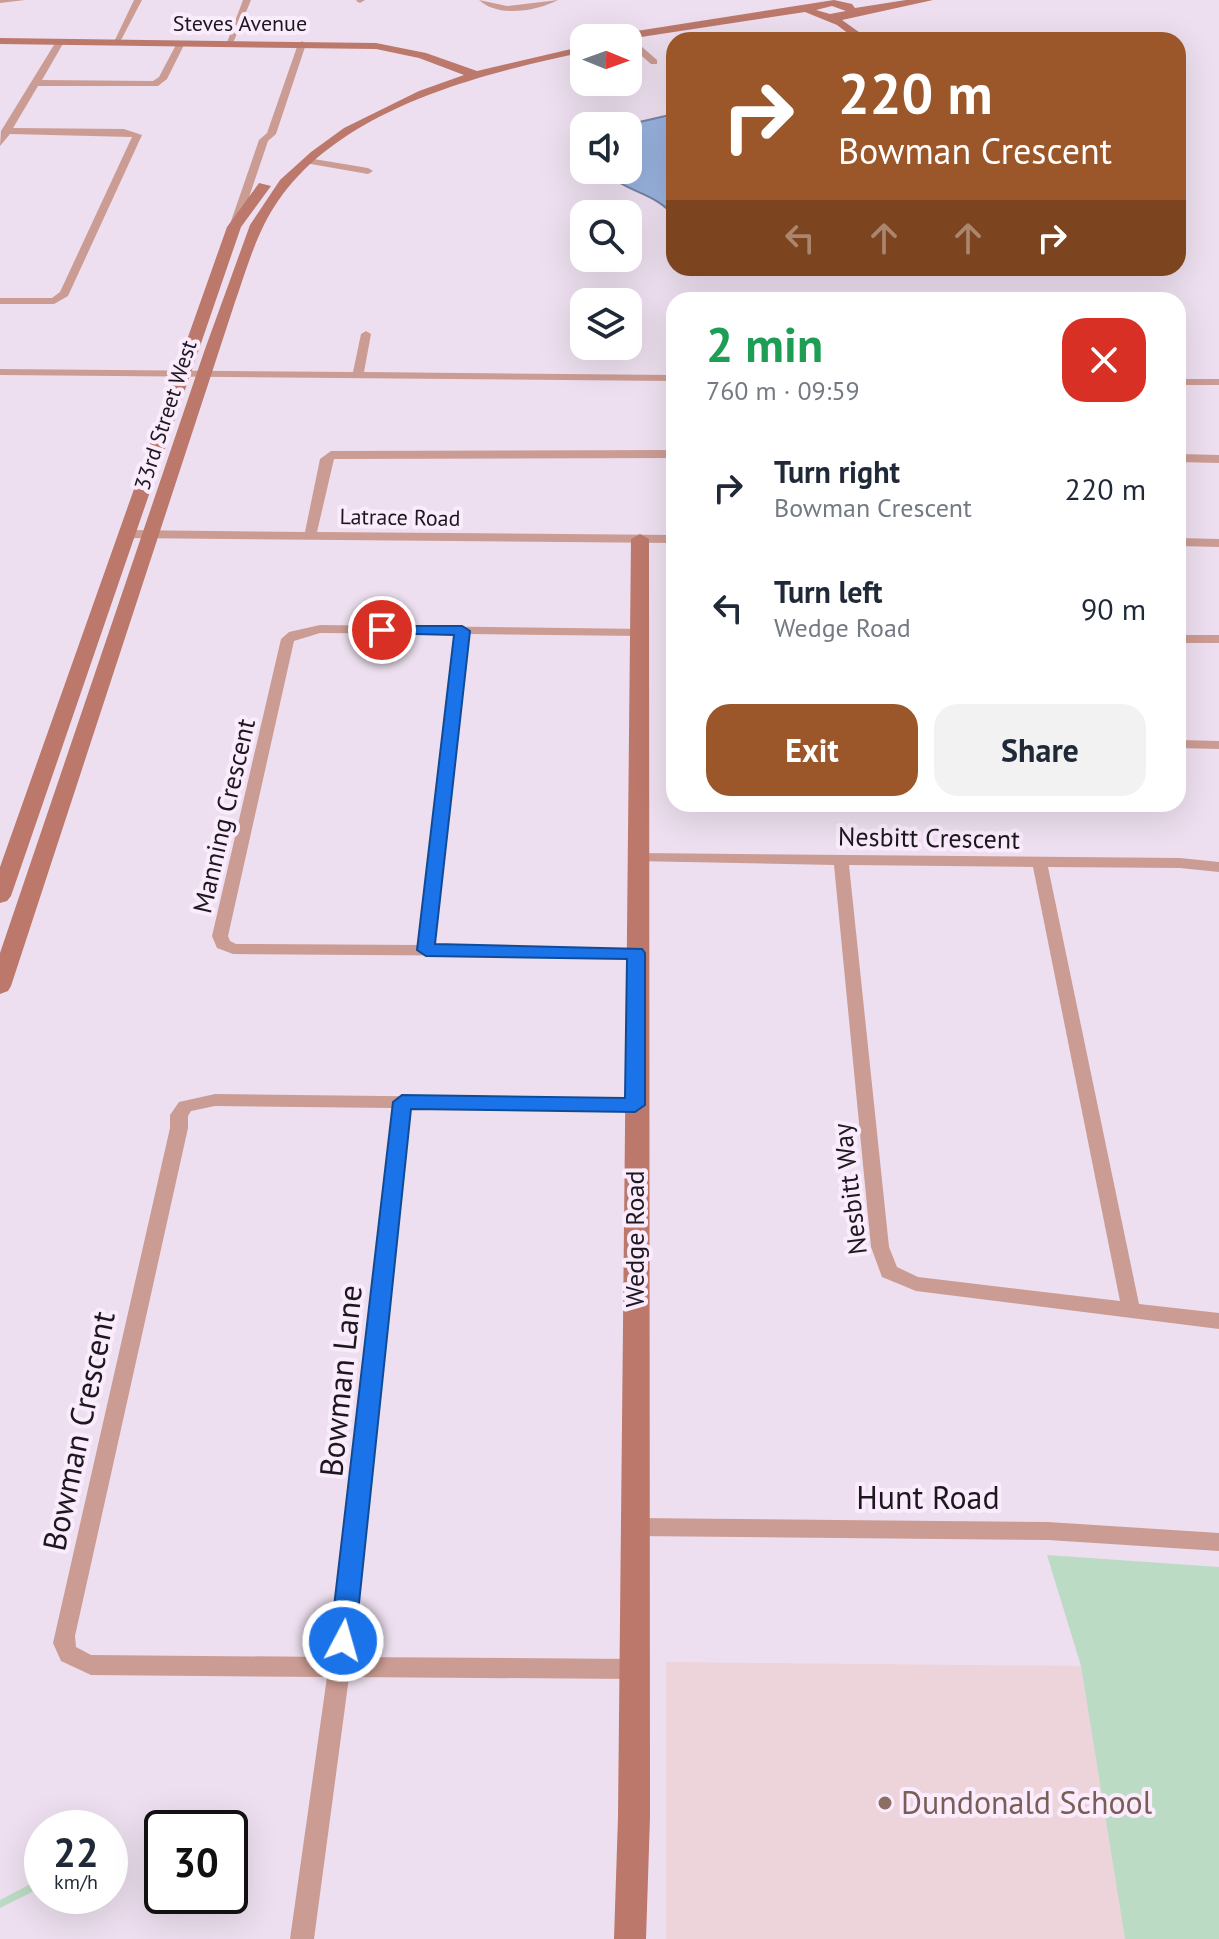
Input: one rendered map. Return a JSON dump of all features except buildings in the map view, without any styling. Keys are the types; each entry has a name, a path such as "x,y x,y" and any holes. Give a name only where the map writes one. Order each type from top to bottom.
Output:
{"main road":[{"path":"642,33 810,5 841,7 927,0"},
{"path":"867,32 864,21 888,2"},
{"path":"810,5 812,14 861,32"},
{"path":"696,32 790,18 824,17 841,7"},
{"path":"841,7 865,32"},
{"path":"642,40 666,36"},
{"name":"Steves Avenue","path":"0,41 302,44 399,50 471,73"},
{"name":"33rd Street West","path":"0,986 151,534 234,227 272,176 308,145 383,102 471,73 570,46"},
{"name":"33rd Street West","path":"0,896 126,534 254,229 275,194 308,161 343,135 382,113 471,73 570,52"},
{"name":"Wedge Road","path":"630,1939 640,539"}],"street":[{"path":"0,1 21,0"},
{"path":"116,42 138,0"},
{"path":"229,43 247,0"},
{"path":"483,0 488,6 498,9 549,0"},
{"path":"0,143 60,42"},
{"path":"34,83 155,84 163,79 181,43"},
{"name":"33rd Street West","path":"234,227 302,44"},
{"path":"642,52 654,62"},
{"path":"0,301 54,301 64,294 137,135 124,132 6,131"},
{"path":"308,161 368,171"},
{"path":"358,375 366,334"},
{"path":"0,372 666,378"},
{"path":"1186,382 1219,382"},
{"path":"310,536 326,459 331,455 666,454"},
{"path":"1186,458 1219,459"},
{"name":"Latrace Road","path":"126,534 666,539"},
{"path":"1186,542 1219,543"},
{"name":"Manning Crescent","path":"636,953 233,949 223,944 220,936 288,639 320,629 640,632"},
{"path":"426,950 462,631"},
{"path":"1186,639 1219,639"},
{"path":"1186,744 1219,745"},
{"name":"Nesbitt Crescent","path":"638,858 1180,863 1219,867"},
{"name":"Nesbitt Way","path":"841,861 880,1247 889,1272 916,1284 1219,1321"},
{"path":"1040,863 1129,1292 1130,1310"},
{"name":"Bowman Crescent","path":"634,1669 91,1665 75,1660 65,1651 63,1637 73,1604 179,1115 185,1106 215,1100 635,1105"},
{"name":"Bowman Lane","path":"302,1939 339,1666 402,1102"},
{"name":"Hunt Road","path":"635,1527 1048,1531 1219,1542"}],"shaded area":[{"name":"Dundonald School","path":"666,1662 1081,1666 1125,1939 666,1939"}],"green space":[{"path":"1047,1555 1219,1567 1219,1939 1125,1939 1081,1666"},
{"path":"24,1887 24,1896 0,1908 0,1900"}],"water":[{"path":"666,116 666,208 622,184 642,184 642,121"}],"place":[{"name":"Dundonald School","path":"885,1803"}],"route":[{"path":"343,1641 402,1102 635,1105 636,953 426,950 462,631 382,630"}]}
